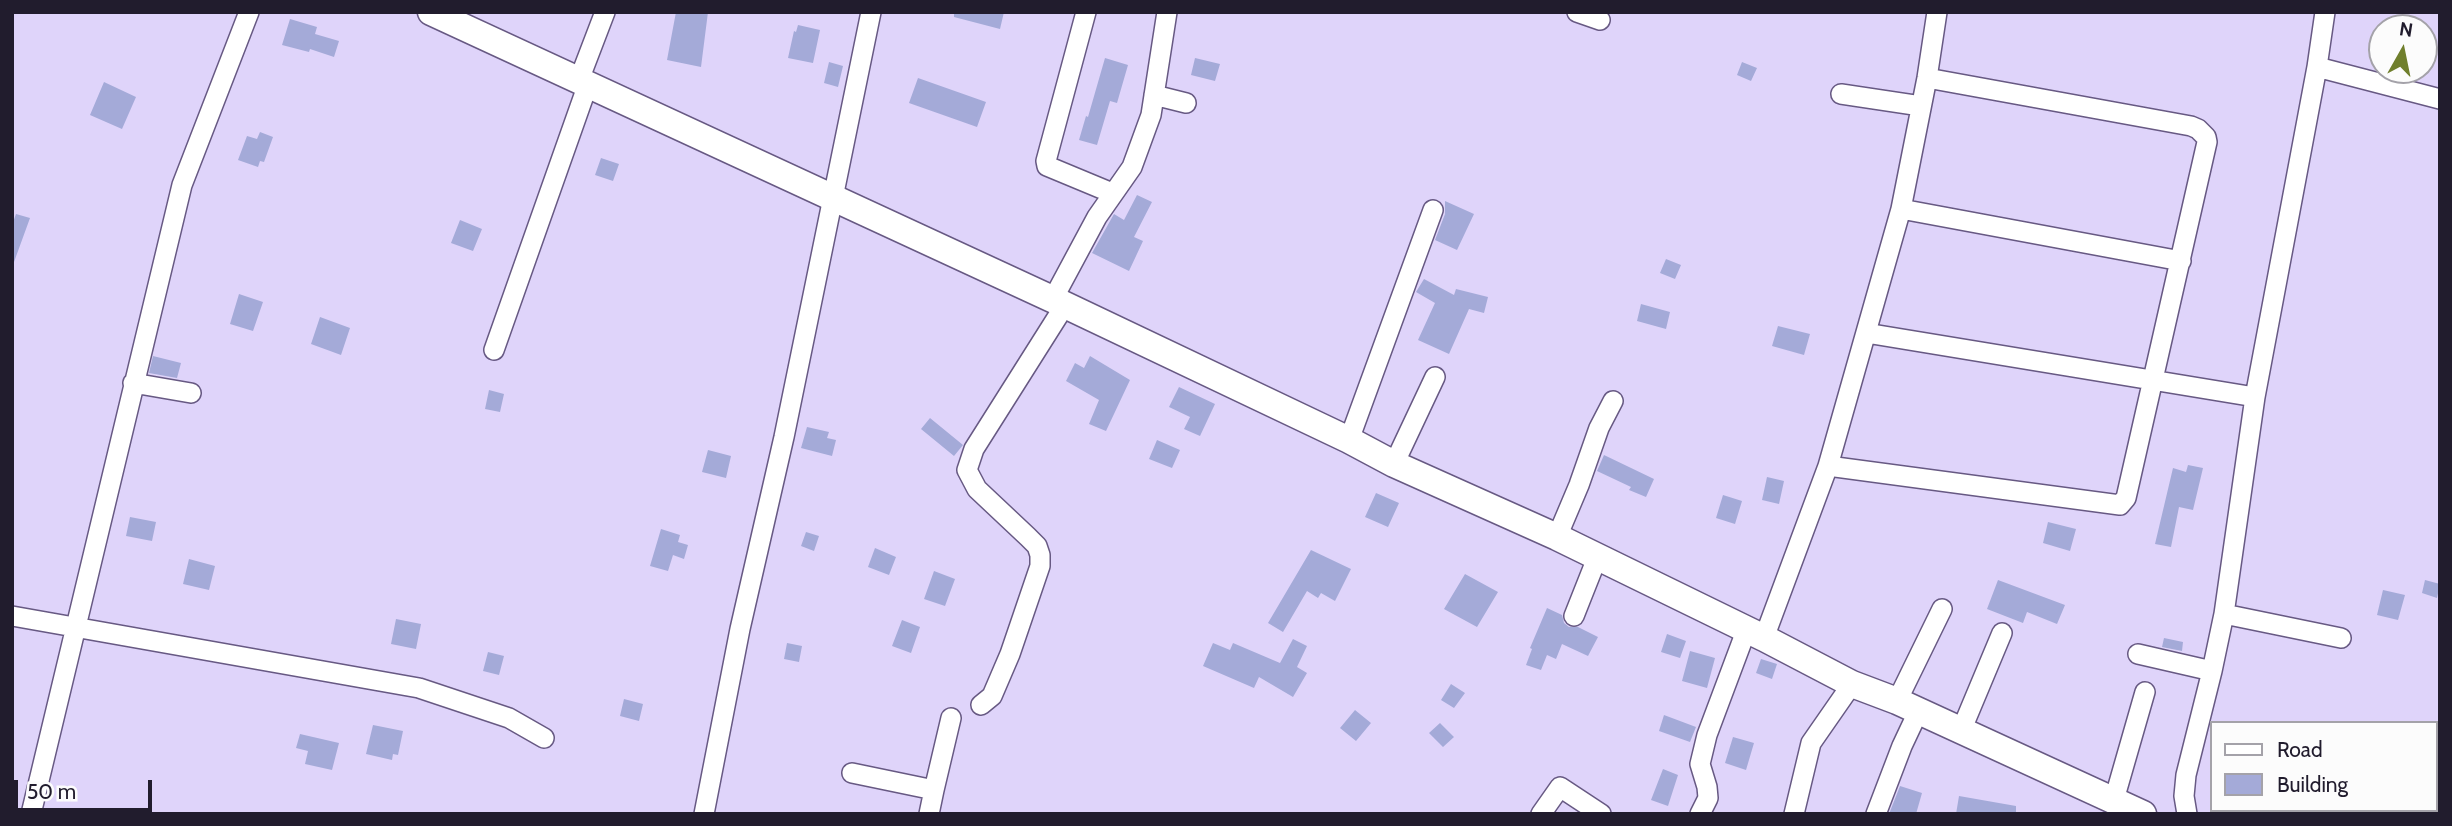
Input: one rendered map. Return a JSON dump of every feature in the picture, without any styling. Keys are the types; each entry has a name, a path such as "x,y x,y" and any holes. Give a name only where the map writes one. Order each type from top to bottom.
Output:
{"street":[{"path":"31,814 182,185 249,12"},
{"path":"431,12 834,197 1349,440 1394,464 1556,537 1852,684 1907,706 2143,814"},
{"path":"494,350 605,12"},
{"path":"704,814 740,629 784,438 871,12"},
{"path":"1086,12 1046,161 1048,166 1112,192"},
{"path":"981,705 992,696 1010,654 1040,566 1040,555 1037,546 977,489 967,470 974,449 1059,302 1097,217 1132,167 1151,115 1167,12"},
{"path":"1577,12 1600,20"},
{"path":"1700,814 1707,798 1707,786 1700,764 1707,735 1755,634 1828,466 1901,209 1922,106 1937,12"},
{"path":"2186,814 2186,775 2224,614 2255,397 2318,68 2325,12"},
{"path":"2318,68 2440,99"},
{"path":"1828,466 2120,505 2126,498 2207,142 2204,133 2199,129 1927,78"},
{"path":"1841,94 1922,106"},
{"path":"1154,95 1186,103"},
{"path":"1901,209 2181,261"},
{"path":"1349,440 1433,210"},
{"path":"1866,333 2255,397"},
{"path":"1394,464 1435,377"},
{"path":"133,383 191,393"},
{"path":"1556,537 1579,485 1599,428 1613,401"},
{"path":"1574,616 1597,558"},
{"path":"1876,814 1902,746 1907,706 1942,609"},
{"path":"2224,614 2342,638"},
{"path":"12,616 419,688 509,718 544,738"},
{"path":"1961,731 2002,634"},
{"path":"2138,654 2212,671"},
{"path":"1794,814 1811,743 1852,684"},
{"path":"2114,800 2145,692"},
{"path":"929,814 951,718"},
{"path":"852,774 934,790"},
{"path":"1541,814 1560,787 1601,814"}],"building":[{"path":"676,12 708,12 701,67 667,60"},
{"path":"954,12 1004,12 1000,29 954,17"},
{"path":"290,19 317,27 315,34 339,41 334,57 310,49 309,52 282,45"},
{"path":"798,25 820,30 813,63 788,58"},
{"path":"1105,58 1128,65 1117,103 1110,101 1097,145 1079,140"},
{"path":"1195,58 1220,64 1215,81 1191,75"},
{"path":"829,62 843,66 838,87 824,83"},
{"path":"1742,62 1757,68 1751,81 1737,75"},
{"path":"918,78 986,102 977,127 909,103"},
{"path":"104,82 136,97 122,129 90,115"},
{"path":"260,132 273,137 264,162 260,161 258,167 238,160 247,136 257,139"},
{"path":"601,158 619,164 613,181 595,175"},
{"path":"1137,195 1152,202 1134,237 1143,241 1129,271 1092,253 1114,214 1124,220"},
{"path":"1445,201 1474,214 1457,250 1435,240 1445,214"},
{"path":"16,214 30,218 12,262 12,225"},
{"path":"460,220 482,229 473,251 451,243"},
{"path":"1666,259 1681,265 1675,279 1660,273"},
{"path":"1424,279 1454,295 1456,289 1488,297 1484,313 1469,309 1449,354 1418,340 1435,303 1416,292"},
{"path":"239,294 263,302 253,331 230,324"},
{"path":"1641,304 1670,312 1666,329 1637,321"},
{"path":"320,317 350,328 341,355 311,344"},
{"path":"1778,326 1810,334 1804,355 1772,346"},
{"path":"153,356 181,363 177,378 149,373"},
{"path":"1090,356 1130,380 1106,431 1089,424 1099,400 1066,381 1075,363 1084,368"},
{"path":"1179,387 1215,404 1200,436 1184,429 1190,417 1169,407"},
{"path":"489,390 504,394 500,412 485,409"},
{"path":"930,418 963,445 954,456 921,429"},
{"path":"807,427 829,432 827,438 836,440 832,456 801,448"},
{"path":"1157,440 1180,450 1172,468 1149,459"},
{"path":"708,450 731,456 726,478 702,472"},
{"path":"1604,455 1654,479 1646,497 1597,471"},
{"path":"2188,465 2203,468 2193,510 2179,507 2171,547 2155,544 2173,468 2186,472"},
{"path":"1767,477 1784,481 1779,504 1762,500"},
{"path":"1376,493 1399,503 1388,527 1365,517"},
{"path":"1723,495 1742,501 1735,524 1716,518"},
{"path":"130,517 156,522 152,541 126,536"},
{"path":"2048,522 2076,529 2070,551 2043,543"},
{"path":"661,529 680,535 678,542 688,545 684,559 673,555 668,571 650,566"},
{"path":"806,532 819,536 814,551 801,546"},
{"path":"875,548 896,557 889,575 868,567"},
{"path":"1311,550 1351,569 1335,601 1321,593 1318,598 1307,591 1283,632 1268,623"},
{"path":"189,559 215,566 209,590 183,584"},
{"path":"934,571 955,579 945,606 924,599"},
{"path":"1465,574 1498,592 1477,627 1444,609"},
{"path":"1998,580 2065,605 2057,624 2027,612 2023,623 1987,609"},
{"path":"2425,580 2440,584 2437,598 2422,593"},
{"path":"2383,590 2405,595 2398,620 2377,615"},
{"path":"1547,608 1562,615 1564,623 1569,627 1578,627 1598,637 1588,656 1562,644 1556,659 1547,655 1541,670 1526,665 1532,649 1530,648"},
{"path":"396,619 421,624 416,649 391,644"},
{"path":"902,620 920,627 911,653 892,646"},
{"path":"1667,634 1686,641 1680,658 1661,652"},
{"path":"2164,638 2183,642 2182,651 2162,647"},
{"path":"1293,639 1307,646 1297,667 1307,673 1293,697 1259,677 1254,688 1203,666 1213,643 1230,650 1233,643 1280,663"},
{"path":"787,643 802,646 799,662 784,659"},
{"path":"1690,651 1715,658 1707,688 1682,681"},
{"path":"488,652 504,656 499,675 483,671"},
{"path":"1761,659 1777,664 1772,679 1756,673"},
{"path":"1451,684 1465,693 1454,708 1441,700"},
{"path":"624,699 643,704 639,721 620,716"},
{"path":"1355,710 1371,723 1356,741 1340,728"},
{"path":"1664,715 1696,727 1690,742 1659,731"},
{"path":"1440,723 1454,737 1443,747 1429,733"},
{"path":"373,725 403,731 398,755 393,754 392,760 366,754"},
{"path":"300,734 339,743 332,770 305,764 308,751 296,748"},
{"path":"1733,737 1754,743 1746,770 1725,763"},
{"path":"1663,769 1678,775 1668,806 1651,800"},
{"path":"1900,786 1922,793 1916,814 1889,814"},
{"path":"1959,796 2016,806 2016,814 1956,814"}]}
